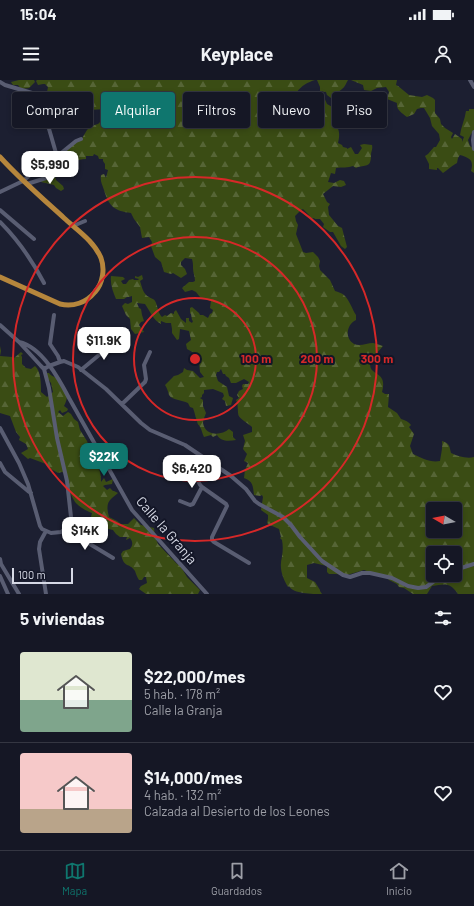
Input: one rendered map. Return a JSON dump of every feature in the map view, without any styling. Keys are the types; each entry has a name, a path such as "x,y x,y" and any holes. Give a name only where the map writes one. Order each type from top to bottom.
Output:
{"main road":[{"path":"0,157 25,183 90,242 98,253 103,266 103,274 97,290 84,302 74,305 60,304 0,277"}],"street":[{"path":"470,80 474,87"},
{"path":"0,82 5,85 32,93 37,99 45,115 57,154"},
{"path":"474,132 474,149"},
{"path":"25,183 57,154 60,154 79,140"},
{"path":"0,192 68,170"},
{"path":"0,210 34,239"},
{"path":"73,226 85,221"},
{"path":"0,222 13,236 34,264 44,283"},
{"path":"54,315 50,344 60,362"},
{"path":"0,325 37,360 44,370 49,388 57,438 69,492 70,518 69,523 61,532 51,533 42,529 40,526 31,493 19,463 0,428"},
{"path":"81,370 117,340"},
{"name":"Calle la Granja","path":"19,342 30,346 39,354 60,380 132,510 207,594"},
{"path":"122,404 145,382 144,365 150,352"},
{"path":"44,370 49,366 64,361 81,370 106,389 150,430 185,445 231,476 246,489 259,504 283,517 322,561 343,575 350,577 362,573 370,573 392,578 408,586 418,588 426,587 433,582"},
{"path":"204,458 198,471 197,478 199,484 202,488 227,505 212,540 249,563"},
{"path":"0,463 5,472 31,493"},
{"path":"180,501 190,505 193,504 202,488"},
{"path":"65,529 113,558"},
{"path":"46,531 40,542 39,549 46,594"},
{"path":"0,560 19,594"},
{"path":"462,568 474,564"},
{"path":"0,576 8,594"}],"green space":[{"path":"19,80 34,80 35,82 29,88 21,89 18,85 13,85 11,82"},
{"path":"37,80 315,80 307,83 297,92 258,92 258,128 324,128 324,97 327,104 332,107 332,128 337,128 339,131 338,143 347,149 351,147 355,154 358,154 362,148 360,145 372,145 369,164 356,168 353,166 336,168 335,174 331,173 328,182 334,183 340,180 344,181 346,185 341,187 333,186 323,194 327,202 330,204 328,207 329,215 338,226 342,228 347,247 345,249 341,246 333,232 330,232 323,227 324,224 320,219 311,219 303,209 295,216 298,225 296,234 303,252 313,252 318,257 320,261 320,270 330,280 335,291 346,297 356,315 356,320 350,325 348,331 351,341 356,345 373,343 383,346 374,356 370,366 371,369 382,379 382,392 389,394 388,407 397,413 401,419 407,421 411,425 409,427 414,434 410,446 413,454 430,461 440,461 442,441 449,445 451,453 462,457 474,457 474,594 458,594 452,587 444,584 432,586 427,594 413,594 404,588 399,587 385,576 364,570 347,575 329,574 327,572 327,566 314,563 307,565 307,578 315,582 322,594 299,592 291,589 289,586 288,587 281,569 283,546 279,529 267,523 268,515 261,510 262,495 254,495 252,484 244,478 248,463 244,461 247,454 243,449 245,441 243,435 252,432 252,427 239,416 236,400 239,398 237,395 239,391 243,389 243,384 248,384 249,382 244,379 236,383 231,383 229,378 223,374 221,369 217,372 216,375 218,381 227,387 229,396 233,398 231,405 226,406 225,401 222,399 224,396 223,393 213,389 204,390 202,397 200,398 203,400 203,406 206,413 203,423 204,427 214,434 222,433 229,429 233,432 233,437 236,440 223,440 217,435 213,437 211,435 204,437 193,408 190,407 188,403 170,397 165,385 174,376 183,372 184,368 193,371 200,378 204,377 200,372 196,354 187,349 186,344 191,340 189,331 180,329 179,339 177,340 172,333 171,323 161,321 161,324 154,318 145,304 137,303 141,309 144,321 139,325 144,332 135,334 131,329 130,319 126,315 122,306 125,303 128,304 132,302 132,296 124,299 116,299 113,291 111,276 123,277 125,279 121,281 123,284 126,284 129,280 139,279 135,278 135,276 138,277 142,275 143,279 140,281 143,290 147,296 155,301 162,317 171,313 174,314 176,310 181,319 186,323 186,318 189,318 189,321 192,323 193,321 190,308 192,307 200,315 208,318 213,310 210,308 211,301 200,297 192,290 185,292 182,288 189,282 195,281 192,259 185,258 181,262 181,265 187,274 181,278 173,273 171,274 164,272 161,262 155,257 151,246 152,242 149,237 142,238 140,227 131,213 121,211 113,207 108,200 101,182 101,175 104,174 106,178 108,170 105,169 103,159 99,159 98,156 94,154 93,156 86,156 86,159 66,162 56,166 58,168 54,169 54,172 56,180 63,186 64,189 61,191 54,185 41,182 42,178 39,174 39,170 45,168 48,164 41,159 42,152 61,154 70,145 81,140 89,128 93,128 93,125 101,121 101,128 175,128 175,92 101,92 101,109 93,110 93,92 47,92 48,87 45,84 38,85"},
{"path":"317,80 348,80 341,90 338,92 332,92 331,98 326,92 320,91"},
{"path":"351,80 397,80 396,85 409,95 422,97 427,95 433,98 435,100 435,113 440,119 441,124 453,133 451,137 452,139 455,134 462,139 462,142 464,137 460,135 466,111 469,111 469,109 474,109 474,131 468,140 470,146 474,149 474,173 471,171 472,164 470,160 460,155 457,163 443,173 438,168 437,170 429,169 429,164 425,156 434,147 436,147 440,140 439,134 432,126 430,118 424,108 417,109 414,114 407,117 398,109 397,103 387,99 389,92 386,87 377,88 371,91 364,90 363,85"},
{"path":"21,352 23,354 21,355 22,364 26,368 31,369 35,366 37,368 40,378 41,392 47,397 53,392 51,383 44,373 49,373 63,384 67,394 64,406 68,409 62,413 60,410 58,412 63,416 68,412 78,422 80,430 90,449 90,460 88,462 98,468 101,482 104,478 106,482 113,479 112,484 103,486 107,490 110,488 118,493 110,500 108,504 107,509 109,517 121,524 128,524 134,518 141,525 154,528 155,537 158,544 181,567 187,577 200,590 198,594 146,594 139,589 147,583 146,577 139,580 133,568 125,564 122,559 121,554 123,551 130,549 132,546 130,538 126,540 127,537 120,537 113,530 104,528 105,533 102,534 104,537 103,542 93,538 85,531 82,524 91,517 92,513 82,508 75,501 68,490 70,488 66,484 67,474 62,472 58,473 46,464 30,458 28,459 21,453 28,449 26,444 19,440 20,437 16,432 10,416 0,413 0,356 12,357 13,360"}]}
